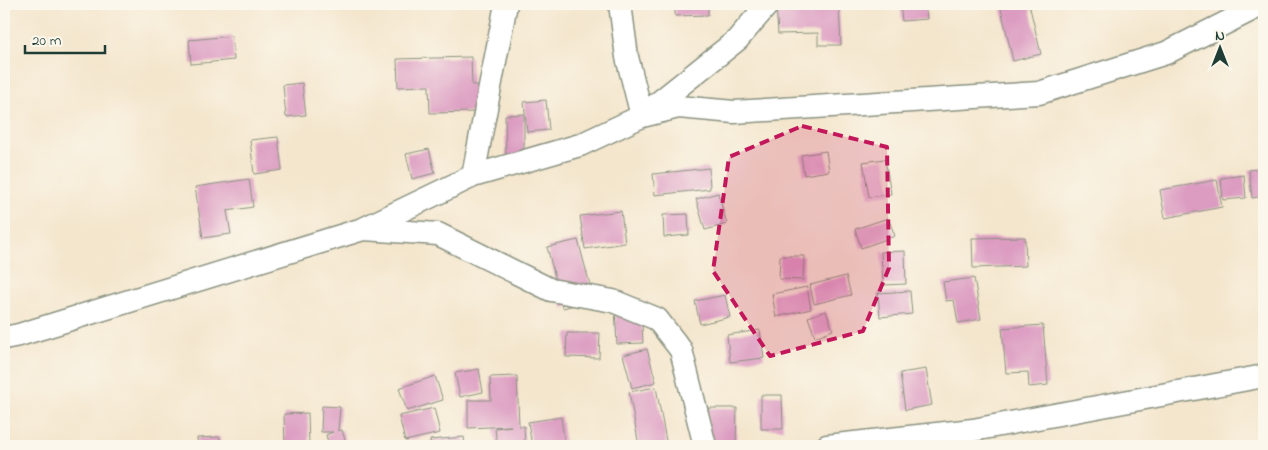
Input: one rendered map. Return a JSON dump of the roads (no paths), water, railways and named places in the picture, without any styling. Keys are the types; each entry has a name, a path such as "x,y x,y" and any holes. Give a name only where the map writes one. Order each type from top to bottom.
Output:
{"street":[{"path":"473,176 506,4"},
{"path":"620,4 627,56 642,116"},
{"path":"642,116 737,40 768,4"},
{"path":"4,338 363,229 473,176 580,145 642,116 678,107 734,112 1039,93 1166,53 1262,4"},
{"path":"363,229 438,234 551,290 613,302 658,319 681,350 705,446"},
{"path":"828,446 973,430 1264,376"}]}
